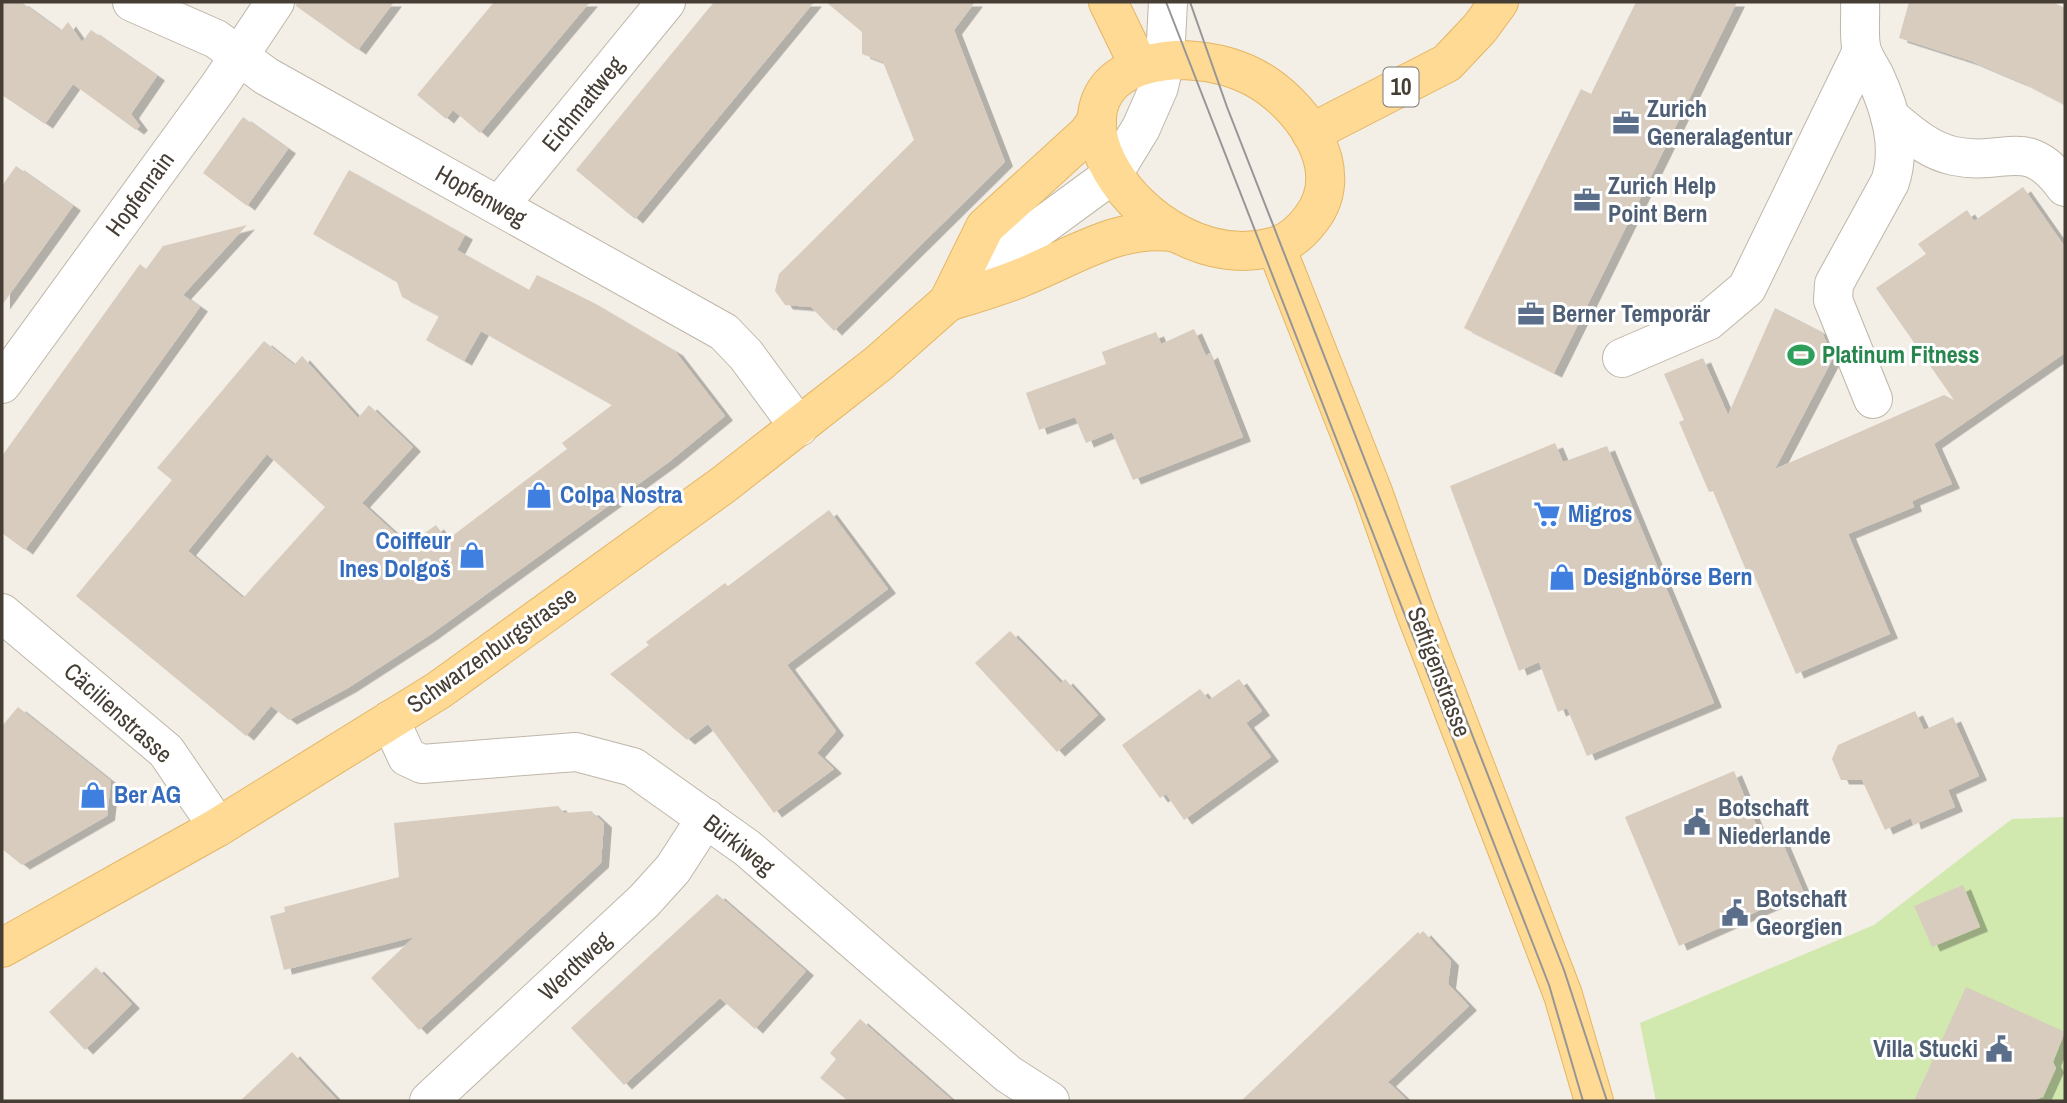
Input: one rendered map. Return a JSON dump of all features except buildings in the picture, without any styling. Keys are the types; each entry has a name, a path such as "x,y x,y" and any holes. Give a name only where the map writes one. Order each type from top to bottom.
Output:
{"main road":[{"path":"1108,2 1152,63"},
{"name":"10","path":"1311,132 1447,63 1480,28 1499,2"},
{"path":"1211,62 1255,78 1287,101 1311,132 1325,166 1321,202 1304,228 1276,247 1232,250 1177,233 1142,209 1113,174 1098,142 1097,120 1108,89 1119,77 1152,63 1211,62"},
{"name":"Schwarzenburgstrasse","path":"948,302 985,227 1088,132 1097,120"},
{"name":"Schwarzenburgstrasse","path":"2,948 218,827 490,655 799,427 948,302 1023,277 1129,233 1154,230 1177,233"},
{"name":"Seftigenstrasse","path":"1276,247 1369,480 1415,611 1544,944 1594,1101"}],"street":[{"name":"Hopfenweg","path":"132,2 216,39 266,76 724,332 746,355 799,427"},
{"name":"Hopfenrain","path":"2,384 275,2"},
{"name":"Eichmattweg","path":"499,205 666,2"},
{"path":"1113,174 1154,101 1152,63 1168,2"},
{"path":"1860,2 1862,51 1876,77 1890,117 1896,145 1896,164 1890,182 1834,284 1833,300 1873,399"},
{"path":"1622,358 1708,321 1747,288 1862,51"},
{"path":"1890,117 1917,140 1952,156 1993,160 2018,154 2036,157 2052,169 2065,187"},
{"name":"Schwarzenburgstrasse","path":"948,302 1020,242 1113,174"},
{"name":"Cäcilienstrasse","path":"2,613 166,751 218,827"},
{"name":"Bürkiweg","path":"390,720 407,757 422,764 552,752 602,757 646,774 747,848 1008,1074 1043,1100"},
{"name":"Werdtweg","path":"429,1101 644,901 673,869 706,818"}],"green space":[{"path":"2065,817 2065,1101 1656,1101 1640,1023 1874,925 2012,819"}],"tram line":[{"path":"1166,2 1549,985 1583,1101"},
{"path":"1190,2 1227,107 1564,970 1607,1101"}],"place":[{"name":"Zurich Generalagentur","path":"1626,123"},
{"name":"Zurich Help Point Bern","path":"1587,200"},
{"name":"Berner Temporär","path":"1531,314"},
{"name":"Platinum Fitness","path":"1801,355"},
{"name":"Colpa Nostra","path":"539,495"},
{"name":"Migros","path":"1547,514"},
{"name":"Coiffeur Ines Dolgoš","path":"472,555"},
{"name":"Designbörse Bern","path":"1562,577"},
{"name":"Ber AG","path":"93,795"},
{"name":"Botschaft Niederlande","path":"1697,822"},
{"name":"Botschaft Georgien","path":"1735,913"},
{"name":"Villa Stucki","path":"1999,1049"}]}
